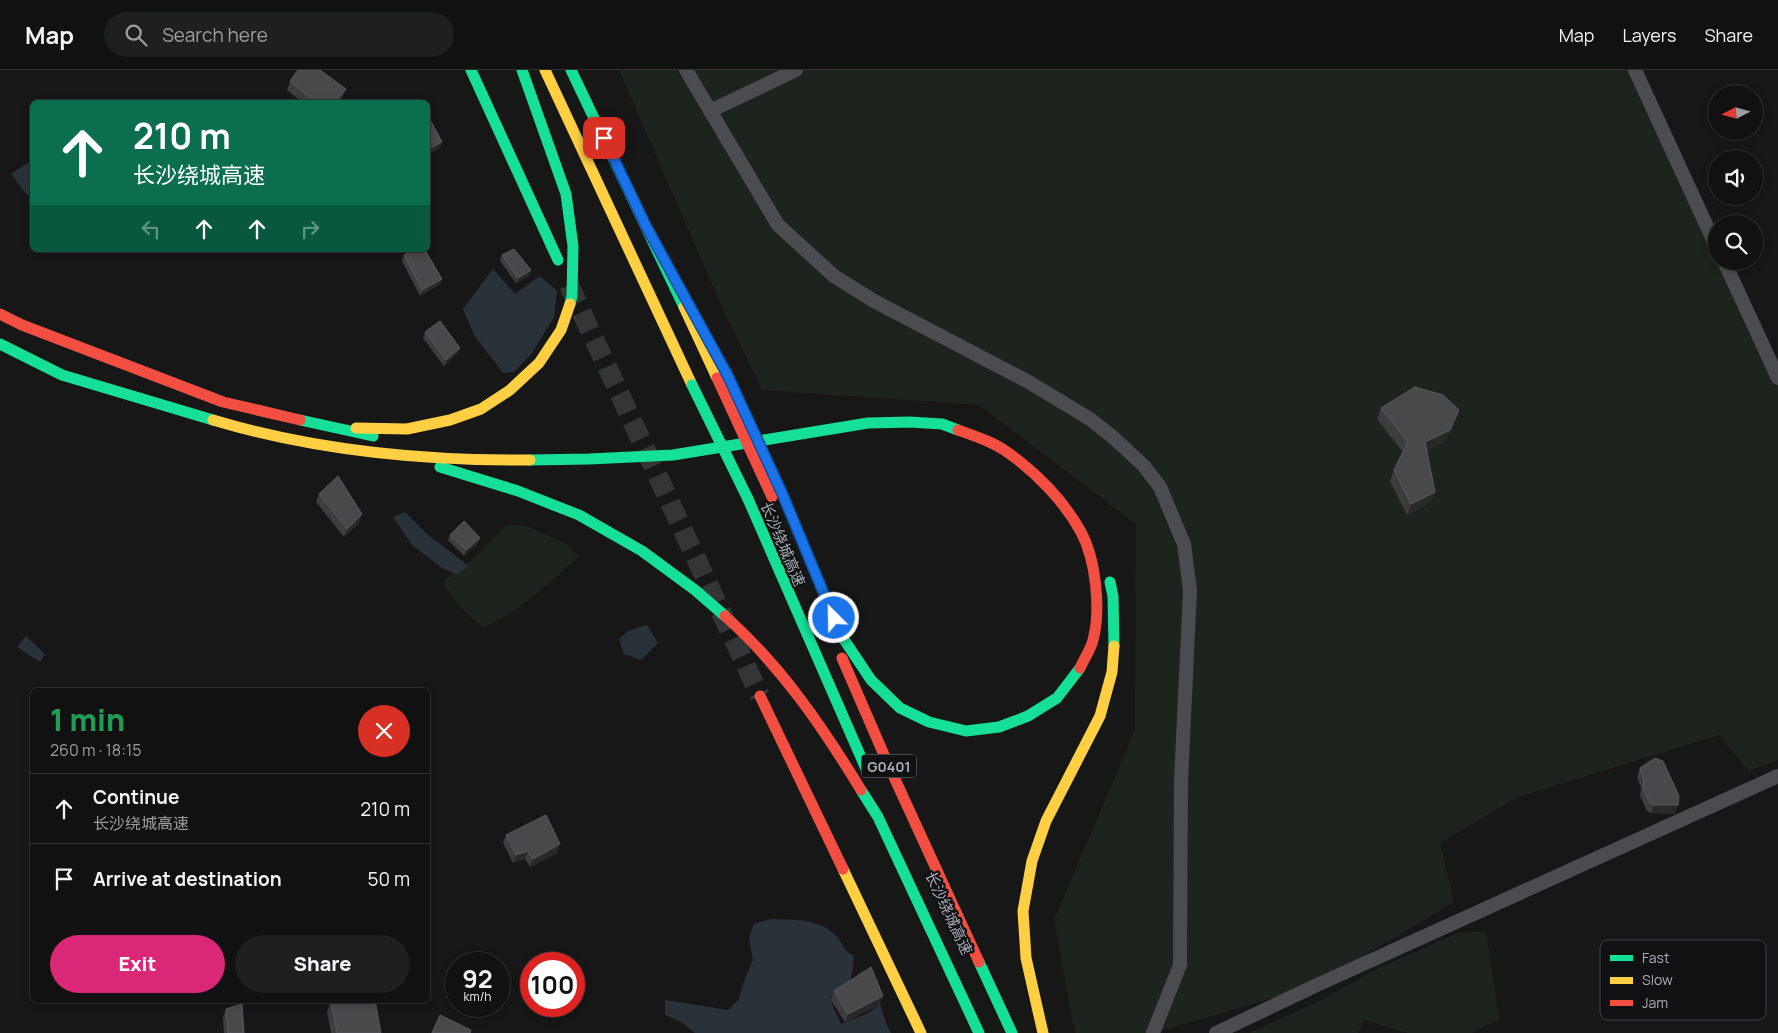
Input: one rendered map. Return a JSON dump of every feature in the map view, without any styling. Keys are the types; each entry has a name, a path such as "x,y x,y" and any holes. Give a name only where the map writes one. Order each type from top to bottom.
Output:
{"main road":[{"path":"471,70 558,260"},
{"path":"330,427 407,429 450,420 481,409 510,390 539,363 561,330 572,296 573,246 566,194 522,70"},
{"name":"长沙绕城高速","path":"545,70 692,385 748,499 872,782"},
{"path":"0,344 62,375 232,426 331,447 351,449 501,460 589,460 673,455 868,423 910,422 942,424 976,436 1013,456 1039,478 1060,501 1082,533 1094,569 1097,605 1093,641 1077,673 1057,698 1028,716 999,727 966,731 929,722 900,708 871,680 841,636 777,495 722,377 646,226 571,70"},
{"path":"0,314 22,325 223,402 398,441"},
{"path":"907,410 945,414 962,419"},
{"path":"864,412 881,411"},
{"path":"691,441 777,426"},
{"path":"986,428 1010,440"},
{"path":"605,447 624,446"},
{"path":"351,449 448,469 518,490 579,515 650,557 695,590 748,637 790,683 832,742 878,817 979,1033"},
{"path":"1067,491 1080,509 1098,543"},
{"name":"长沙绕城高速","path":"777,495 888,764 1012,1033"},
{"path":"1043,1033 1026,958 1024,911 1032,861 1046,821 1100,716 1112,672 1115,633 1113,596 1106,569"},
{"path":"760,696 921,1033"},
{"name":"长沙绕城高速","path":"880,800 988,1033"}],"street":[{"path":"686,70 778,225 834,276 874,301 1027,381 1090,419 1144,466 1160,487 1184,544 1190,590 1181,781 1180,965 1153,1033"},
{"path":"710,111 796,70"},
{"path":"1635,70 1708,229"},
{"path":"1728,270 1778,378"},
{"path":"1216,1033 1326,981 1778,776"}],"shaded area":[{"path":"619,70 1635,70 1708,231 1708,270 1726,270 1778,384 1778,760 1749,771 1719,735 1518,797 1440,843 1454,902 1311,987 1153,1033 1075,1033 1054,920 1135,730 1136,524 979,405 762,390 718,298"},
{"path":"30,161 30,194 27,195 11,174"},
{"path":"493,269 515,294 540,276 557,291 554,317 532,353 514,372 503,373 474,335 463,309"},
{"path":"405,512 428,535 469,566 456,574 442,568 412,545 393,517"},
{"path":"506,525 526,526 567,544 579,557 521,606 508,615 483,627 460,606 443,581 470,562"},
{"path":"647,625 658,643 641,660 624,654 619,639 628,631"},
{"path":"26,636 45,654 40,662 17,647"},
{"path":"771,919 807,921 823,926 831,931 845,949 854,956 850,981 831,997 833,1007 841,1024 868,1013 880,1004 891,1033 695,1033 681,1022 665,1015 665,1000 728,1010 738,1000 753,960 749,938 754,924"},
{"path":"1486,931 1499,1019 1472,1033 1408,1033 1364,1020 1358,1033 1249,1033 1319,1001 1377,969 1458,933"}],"building":[{"path":"298,70 320,70 346,89 338,100 313,100 290,81"},
{"path":"430,120 442,142 430,148"},
{"path":"514,249 531,270 518,278 502,255"},
{"path":"411,252 426,252 442,279 422,290 404,255"},
{"path":"440,321 460,348 446,360 425,332"},
{"path":"1415,387 1443,395 1459,410 1450,430 1425,442 1435,492 1411,504 1394,470 1408,442 1381,408"},
{"path":"338,476 362,514 347,529 319,494"},
{"path":"464,521 480,538 466,550 450,535"},
{"path":"1655,758 1663,761 1679,796 1678,805 1654,805 1650,803 1643,788 1644,780 1640,768"},
{"path":"546,815 560,844 533,859 528,851 516,855 506,835"},
{"path":"871,967 883,996 848,1014 834,991"},
{"path":"331,1003 376,1003 381,1033 337,1033"},
{"path":"242,1004 244,1033 228,1033 226,1009"},
{"path":"440,1015 471,1030 470,1033 432,1033"}],"tunnel":[{"path":"569,285 760,696"}],"traffic: fast":[{"path":"471,70 558,260"},
{"path":"522,70 566,194 573,246 572,296 570,304"},
{"path":"571,70 684,307"},
{"path":"0,344 62,375 213,420"},
{"path":"692,385 748,499"},
{"path":"300,420 373,436"},
{"path":"530,460 673,455 868,423 910,422 942,424 958,430"},
{"path":"440,467 518,491 579,515 642,551 695,590 725,616"},
{"path":"782,493 841,635 871,680 900,708 929,722 966,731 999,727 1028,716 1057,698 1080,668"},
{"path":"748,499 867,771"},
{"path":"1110,582 1113,596 1114,646"},
{"path":"861,790 878,817 979,1033"},
{"path":"979,962 1012,1033"}],"traffic: slow":[{"path":"545,70 692,385"},
{"path":"356,428 407,429 450,420 481,409 510,390 539,363 561,330 570,304"},
{"path":"684,307 717,378"},
{"path":"213,420 290,439 370,452 410,456 530,460"},
{"path":"1043,1033 1026,958 1023,911 1032,861 1046,821 1100,716 1112,672 1114,646"},
{"path":"843,869 921,1033"}],"traffic: jam":[{"path":"0,314 22,325 223,402 300,420"},
{"path":"717,378 772,497"},
{"path":"958,430 996,445 1028,469 1058,498 1081,532 1090,556 1096,585 1097,614 1092,643 1080,668"},
{"path":"725,616 782,676 816,720 861,790"},
{"path":"842,658 888,764 979,962"},
{"path":"760,696 843,869"}],"route":[{"path":"604,138 646,226 728,376 782,493 834,618"}]}
